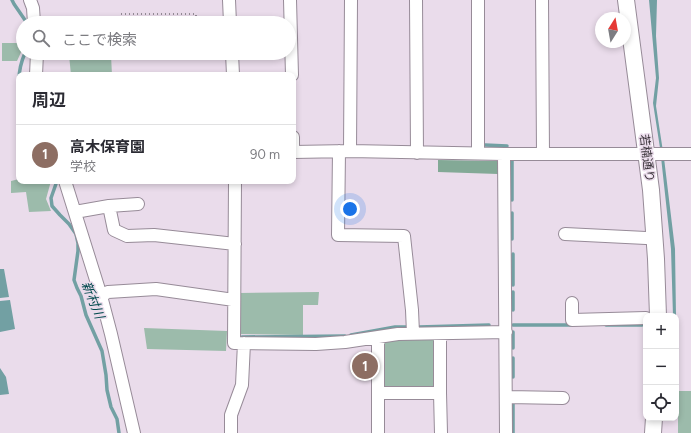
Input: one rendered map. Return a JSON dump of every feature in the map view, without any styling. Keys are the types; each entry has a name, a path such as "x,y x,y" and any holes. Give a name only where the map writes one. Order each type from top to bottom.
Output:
{"street":[{"path":"30,0 33,8 34,16"},
{"path":"229,0 230,16"},
{"path":"290,0 290,16"},
{"path":"351,0 344,151 338,235 404,236 413,333"},
{"path":"416,0 417,153"},
{"path":"478,0 478,153"},
{"path":"542,0 543,154"},
{"name":"若楠通り","path":"626,0 657,154 651,190 655,238 658,313"},
{"path":"36,72 37,60"},
{"path":"232,60 233,72"},
{"path":"292,60 292,72"},
{"path":"296,152 691,154"},
{"path":"504,154 506,433"},
{"path":"67,184 101,296 134,433"},
{"path":"235,184 234,343 316,344 345,342 413,333 440,334 506,332"},
{"path":"75,212 109,206 138,204"},
{"path":"109,206 114,230 127,236 154,235 235,244"},
{"path":"565,234 655,238"},
{"path":"101,296 108,292 156,289 234,300"},
{"path":"572,304 572,320 643,318"},
{"path":"440,334 441,433"},
{"path":"378,338 378,433"},
{"path":"231,433 231,415 242,385 244,343"},
{"path":"378,393 440,393"},
{"path":"506,397 563,398"},
{"path":"653,433 654,421"}],"path":[{"path":"121,14 196,14 196,16"}],"shaded area":[{"path":"649,0 657,0 656,36 659,78 656,106 675,249 676,313 673,313 671,249 660,148 653,103 656,78"},
{"path":"2,43 16,43 17,61 2,61"},
{"path":"70,60 111,60 112,72 71,72"},
{"path":"438,160 498,161 498,174 438,172"},
{"path":"16,180 16,184 50,184 46,199 51,211 29,212 26,192 11,193 11,181"},
{"path":"0,269 4,269 9,297 0,298"},
{"path":"319,292 318,305 303,305 303,335 239,334 239,293"},
{"path":"10,300 15,329 0,332 0,301"},
{"path":"144,328 227,331 226,351 147,349"},
{"path":"433,338 437,344 434,389 386,389 383,385 383,346 386,341"},
{"path":"0,368 6,377 9,394 0,395"},
{"path":"679,391 691,391 691,433 678,433"}],"waterway":[{"name":"新村川","path":"12,0 22,16"},
{"name":"新村川","path":"19,72 22,60"},
{"path":"485,145 507,146"},
{"path":"512,161 512,200"},
{"name":"新村川","path":"56,184 51,198 52,206 76,234 78,251 74,280 81,296 86,315 102,351 107,390 111,407 117,419 119,433"},
{"path":"512,213 512,239"},
{"path":"513,254 513,285"},
{"path":"513,292 513,310"},
{"path":"419,327 489,325"},
{"path":"513,325 572,325"},
{"path":"606,325 642,325"},
{"path":"351,335 395,327 408,327"},
{"path":"513,332 513,348"},
{"path":"242,337 345,336"},
{"path":"513,358 513,377"},
{"path":"513,402 513,433"}],"place":[{"name":"高木保育園","path":"365,366"}]}
